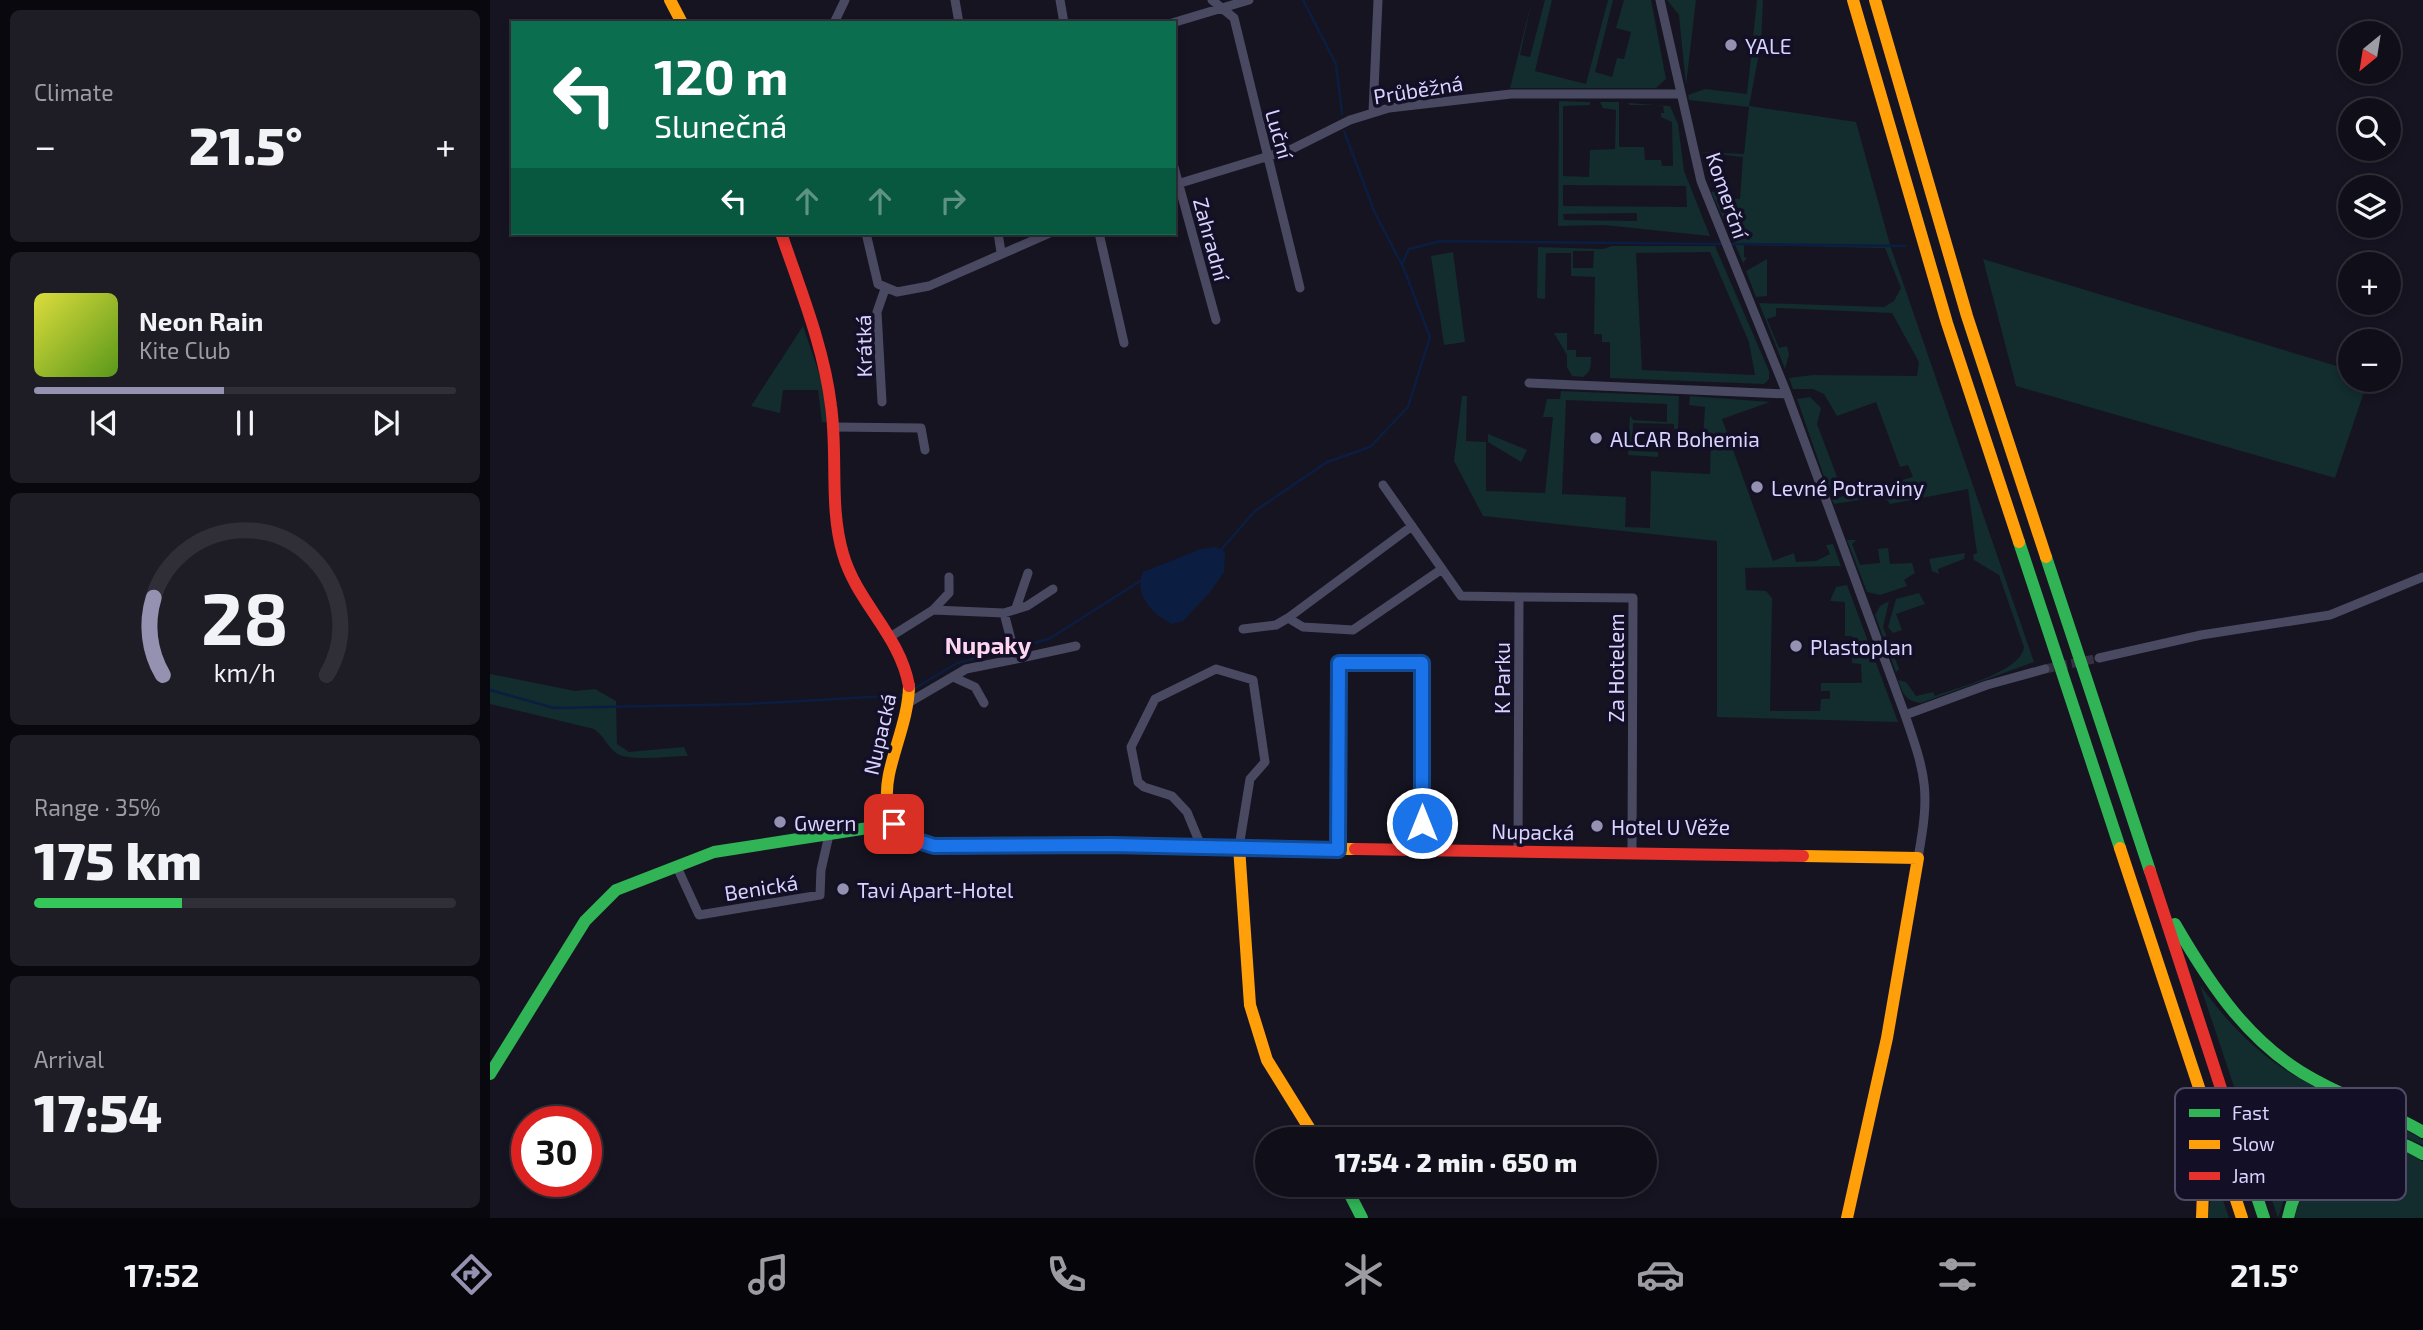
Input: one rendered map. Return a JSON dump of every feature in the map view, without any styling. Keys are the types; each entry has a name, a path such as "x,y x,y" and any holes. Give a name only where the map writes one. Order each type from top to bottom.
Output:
{"main road":[{"path":"670,0 681,21"},
{"path":"1853,0 1951,335 2199,1088"},
{"path":"1875,0 1967,316 2221,1088"},
{"name":"Nupacká","path":"782,235 825,364 834,427 834,486 843,555 900,654 909,683 909,700 885,794 885,806 894,824 912,839 934,846 1201,846 1917,858"},
{"path":"490,1073 585,921 602,901 616,890 714,852 894,824"},
{"path":"1240,847 1250,1005 1268,1060 1309,1127"},
{"path":"1847,1218 1887,1038 1917,858"},
{"path":"2158,894 2219,998 2269,1051 2332,1088"},
{"path":"2183,1041 2191,1088"},
{"path":"2406,1124 2423,1132"},
{"path":"2406,1144 2423,1154"},
{"path":"1352,1197 1363,1218"},
{"path":"2202,1218 2203,1200"},
{"path":"2236,1200 2242,1218"},
{"path":"2258,1200 2264,1218"},
{"path":"2288,1218 2293,1200"}],"street":[{"path":"835,21 845,0"},
{"path":"955,0 959,21"},
{"path":"1060,0 1064,21"},
{"name":"Luční","path":"1212,0 1234,18 1300,288"},
{"path":"1176,22 1249,0"},
{"path":"1373,112 1378,0"},
{"name":"Komerční","path":"1660,0 1709,203 1787,394 1925,773 1927,808 1917,858"},
{"name":"Průběžná","path":"1176,184 1269,156 1373,112 1501,95 1681,94"},
{"name":"Zahradní","path":"1176,184 1216,320"},
{"path":"866,235 875,277 885,289 897,292 929,286 1001,252 1045,235"},
{"path":"998,235 1001,252"},
{"path":"1099,235 1124,343"},
{"name":"Krátká","path":"882,402 877,312 885,289"},
{"path":"1529,383 1787,394"},
{"path":"834,427 921,428 925,450"},
{"path":"1383,485 1461,596 1519,597"},
{"path":"1243,629 1276,625 1288,618 1412,526"},
{"path":"1288,618 1303,626 1353,630 1442,569"},
{"path":"1016,608 1028,573"},
{"path":"890,637 933,610 949,593 949,577"},
{"path":"2099,659 2202,635 2330,615 2423,577"},
{"path":"933,610 1004,613 1027,606 1053,589"},
{"name":"K Parku","path":"1518,850 1519,597"},
{"name":"Za Hotelem","path":"1519,597 1633,598 1632,852"},
{"path":"1004,613 1015,656"},
{"path":"909,700 966,669 1015,656 1076,646"},
{"path":"1338,850 1339,663 1422,663 1422,850"},
{"path":"1201,846 1188,812 1172,796 1143,787 1138,782 1131,747 1155,699 1216,669 1253,680 1265,762 1250,779 1240,847"},
{"path":"1905,715 1987,685 2045,669"},
{"path":"953,677 975,687 984,703"},
{"name":"Benická","path":"677,867 699,915 820,895 821,870 829,835"}],"green space":[{"path":"1532,0 1520,55 1530,57 1545,0 1552,0 1535,71 1586,84 1608,0 1613,0 1595,72 1612,77 1617,58 1624,59 1631,32 1616,28 1624,0 1651,0 1666,79 1656,88 1510,88"},
{"path":"1667,0 1696,0 1686,85 1679,15"},
{"path":"1757,0 1763,0 1761,43 1749,106 1856,122 1891,248 2034,662 1921,703 1911,701 1905,696 1898,680 1906,682 1916,696 1933,692 1935,696 2001,671 2020,656 2024,647 1999,575 1974,560 1973,555 1977,553 1968,489 1890,504 1884,496 1834,504 1832,500 1863,489 1867,489 1869,494 1903,486 1902,480 1913,477 1908,465 1900,467 1876,402 1837,416 1824,394 1813,389 1793,389 1789,378 1813,375 1917,376 1919,362 1892,313 1776,308 1776,316 1767,319 1779,348 1787,346 1789,354 1785,369 1759,303 1884,307 1894,301 1901,288 1885,248 1744,245 1744,257 1747,258 1743,263 1732,237 1740,235 1734,222 1727,226 1711,192 1719,191 1719,198 1740,199 1743,157 1699,152 1744,154 1749,107 1689,100 1688,95 1705,89 1747,94"},
{"path":"1559,101 1590,102 1590,105 1563,106 1563,176 1589,177 1590,150 1615,149 1616,110 1603,108 1600,102 1619,102 1619,147 1644,147 1645,160 1661,160 1662,166 1673,166 1672,122 1661,117 1661,113 1664,113 1663,106 1670,106 1678,124 1684,171 1710,236 1604,225 1558,226","holes":["1563,185 1686,186 1687,207 1563,206","1637,213 1637,221 1564,220 1563,214"]},
{"path":"1612,246 1715,246 1769,371 1769,379 1764,384 1610,378 1610,342 1602,342 1602,334 1594,334 1595,277 1571,276 1571,253 1546,253 1545,299 1537,298 1538,247 1603,249","holes":["1573,251 1594,251 1593,268 1573,268","1710,252 1749,342 1755,375 1642,370 1636,253"]},
{"path":"1453,252 1465,342 1444,345 1431,256"},
{"path":"1767,259 1767,296 1756,297 1746,271"},
{"path":"1983,259 2338,366 2338,392 2364,392 2335,478 2016,386"},
{"path":"803,326 822,382 827,422 822,422 818,390 783,390 780,413 751,406"},
{"path":"1554,333 1567,333 1567,350 1576,350 1576,357 1591,357 1588,373 1583,377 1572,376 1567,367 1567,355"},
{"path":"1561,391 1679,396 1678,429 1674,429 1674,424 1633,423 1632,451 1658,452 1658,457 1628,455 1630,415 1633,420 1667,422 1667,404 1566,400 1562,494 1626,497 1625,527 1650,528 1651,471 1710,474 1711,440 1703,439 1705,407 1689,405 1690,396 1770,402 1722,419 1773,561 1794,553 1796,562 1816,561 1830,554 1826,545 1833,544 1841,566 1745,568 1746,590 1766,591 1772,598 1770,711 1820,711 1821,699 1830,699 1830,691 1821,691 1821,683 1862,683 1861,664 1852,663 1852,636 1845,636 1845,602 1830,601 1836,587 1847,585 1898,722 1717,717 1717,541 1483,516 1454,461 1462,396 1467,396 1466,441 1486,442 1486,491 1545,493 1553,417 1543,417 1547,399 1560,399"},
{"path":"1810,397 1821,408 1817,424 1837,477 1829,491 1797,399"},
{"path":"1488,434 1527,450 1521,462 1488,442"},
{"path":"1847,540 1856,540 1852,544 1860,565 1880,563 1878,549 1888,548 1890,564 1912,563 1915,573 1904,580 1907,586 1880,595 1867,592"},
{"path":"1965,553 1964,559 1938,569 1939,574 1932,571 1929,559"},
{"path":"1919,593 1925,604 1896,614 1902,630 1893,633 1888,627 1896,599"},
{"path":"1889,601 1883,627 1899,669 1896,672 1875,615 1880,606"},
{"path":"490,674 575,691 595,689 616,701 617,744 629,752 684,747 688,756 622,756 594,729 490,704"},
{"path":"2200,985 2244,1036 2269,1058 2319,1088 2234,1088"},
{"path":"2406,1130 2423,1140 2423,1145 2406,1138"},
{"path":"2406,1152 2423,1162 2423,1218 2295,1218 2299,1201 2406,1200"},
{"path":"2210,1200 2223,1200 2229,1218 2208,1218"},
{"path":"2272,1200 2284,1200 2278,1218"}],"water":[{"path":"1216,547 1225,552 1224,572 1210,592 1183,621 1172,624 1158,615 1143,596 1143,572 1201,549"}],"waterway":[{"path":"1303,0 1336,64 1342,114"},
{"path":"1344,131 1375,213 1401,263"},
{"path":"1220,551 1255,511 1327,462 1370,447 1408,407 1430,337 1402,264 1409,249 1441,241 1723,244"},
{"path":"1730,244 1905,246"},
{"path":"912,690 957,663 1049,639 1140,581"},
{"path":"490,690 554,708 748,704 904,695"}],"tunnel":[{"path":"2045,669 2099,658"}],"traffic: fast":[{"path":"2019,542 2120,848"},
{"path":"2046,557 2150,871"},
{"path":"490,1074 585,921 616,890 714,852 894,824"},
{"path":"2175,924 2218,992 2253,1033 2293,1067 2331,1088"},
{"path":"2406,1123 2423,1132"},
{"path":"2406,1146 2423,1154"},
{"path":"1351,1197 1362,1218"},
{"path":"2258,1200 2264,1218"},
{"path":"2288,1218 2294,1200"}],"traffic: slow":[{"path":"670,0 681,21"},
{"path":"1853,0 1947,323 2019,542"},
{"path":"1875,0 1967,316 2046,557"},
{"path":"909,686 906,710 888,779 887,800 893,818 908,833 934,846 1355,849"},
{"path":"1239,847 1250,1005 1267,1060 1309,1127"},
{"path":"2120,848 2199,1088"},
{"path":"1803,856 1918,858 1887,1038 1847,1218"},
{"path":"2202,1218 2203,1200"},
{"path":"2236,1200 2242,1218"}],"traffic: jam":[{"path":"782,235 810,318 828,384 833,424 836,518 843,554 849,572 897,651 909,686"},
{"path":"1355,849 1803,856"},
{"path":"2150,871 2221,1088"}],"place":[{"name":"YALE","path":"1731,45"},
{"name":"ALCAR Bohemia","path":"1596,438"},
{"name":"Levné Potraviny","path":"1757,487"},
{"name":"Plastoplan","path":"1796,646"},
{"name":"Gwern","path":"780,822"},
{"name":"Hotel U Věže","path":"1597,826"},
{"name":"Tavi Apart-Hotel","path":"843,889"}],"district":[{"name":"Nupaky","path":"988,644"}],"route":[{"path":"894,824 912,839 934,846 1111,845 1338,850 1339,663 1422,663 1422,823"}]}
